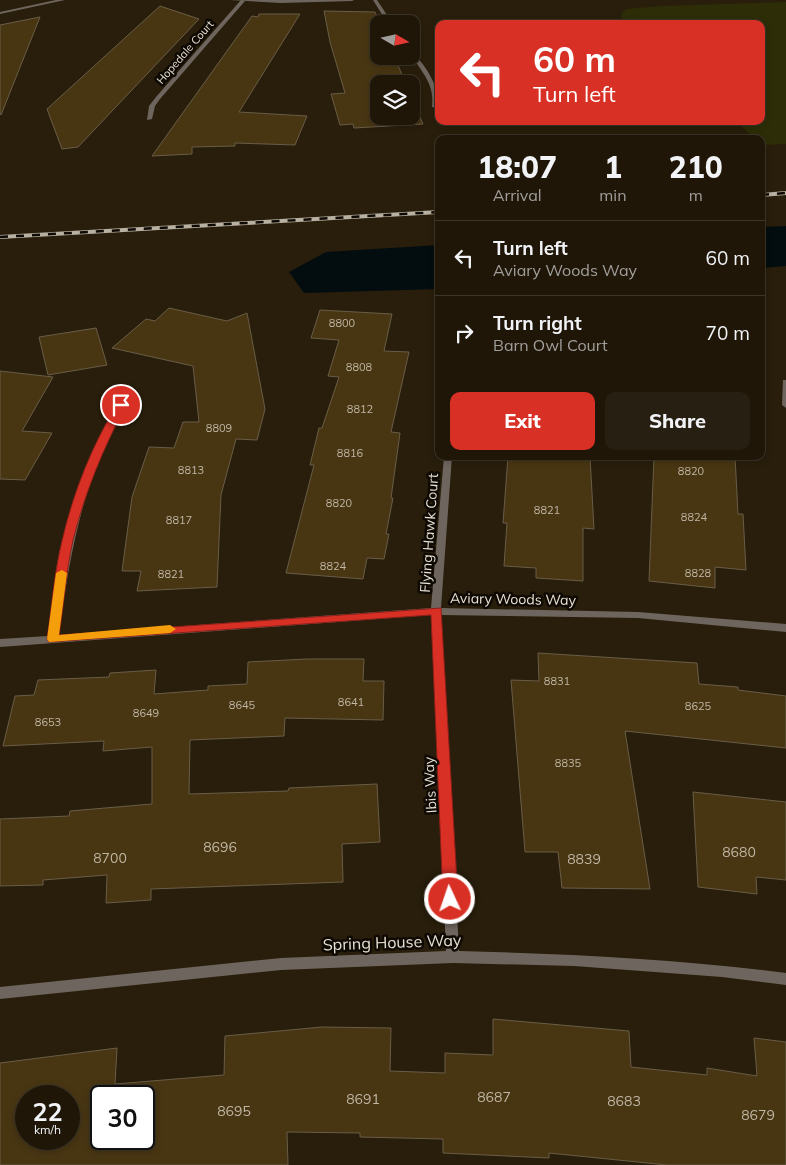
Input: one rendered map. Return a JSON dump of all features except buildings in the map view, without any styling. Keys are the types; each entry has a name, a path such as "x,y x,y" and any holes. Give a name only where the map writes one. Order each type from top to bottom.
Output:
{"street":[{"path":"0,13 62,0"},
{"path":"232,0 352,0"},
{"path":"375,0 385,15"},
{"name":"Hopedale Court","path":"148,119 152,106 158,98 243,1"},
{"path":"419,65 435,88"},
{"path":"786,382 786,405"},
{"path":"53,639 67,542 82,492 100,446 121,405"},
{"name":"Flying Hawk Court","path":"436,611 448,460"},
{"name":"Aviary Woods Way","path":"0,643 436,611 638,615 786,628"},
{"name":"Ibis Way","path":"436,611 453,957"},
{"name":"Spring House Way","path":"0,993 281,964 453,957 574,960 722,971 786,979"}],"shaded area":[{"path":"786,2 786,144 765,145 765,135 750,135 741,125 765,125 765,20 623,20 621,14 627,9"},
{"path":"786,226 786,266 765,268 765,227"},
{"path":"435,245 435,289 304,293 289,272 326,252"}],"railway":[{"path":"765,195 786,193"},
{"path":"0,237 435,212"}],"slow traffic":[{"path":"62,573 53,639 170,629"}],"route":[{"path":"121,405 100,446 82,492 67,542 58,593 53,639 207,626 436,611 450,899"}]}
